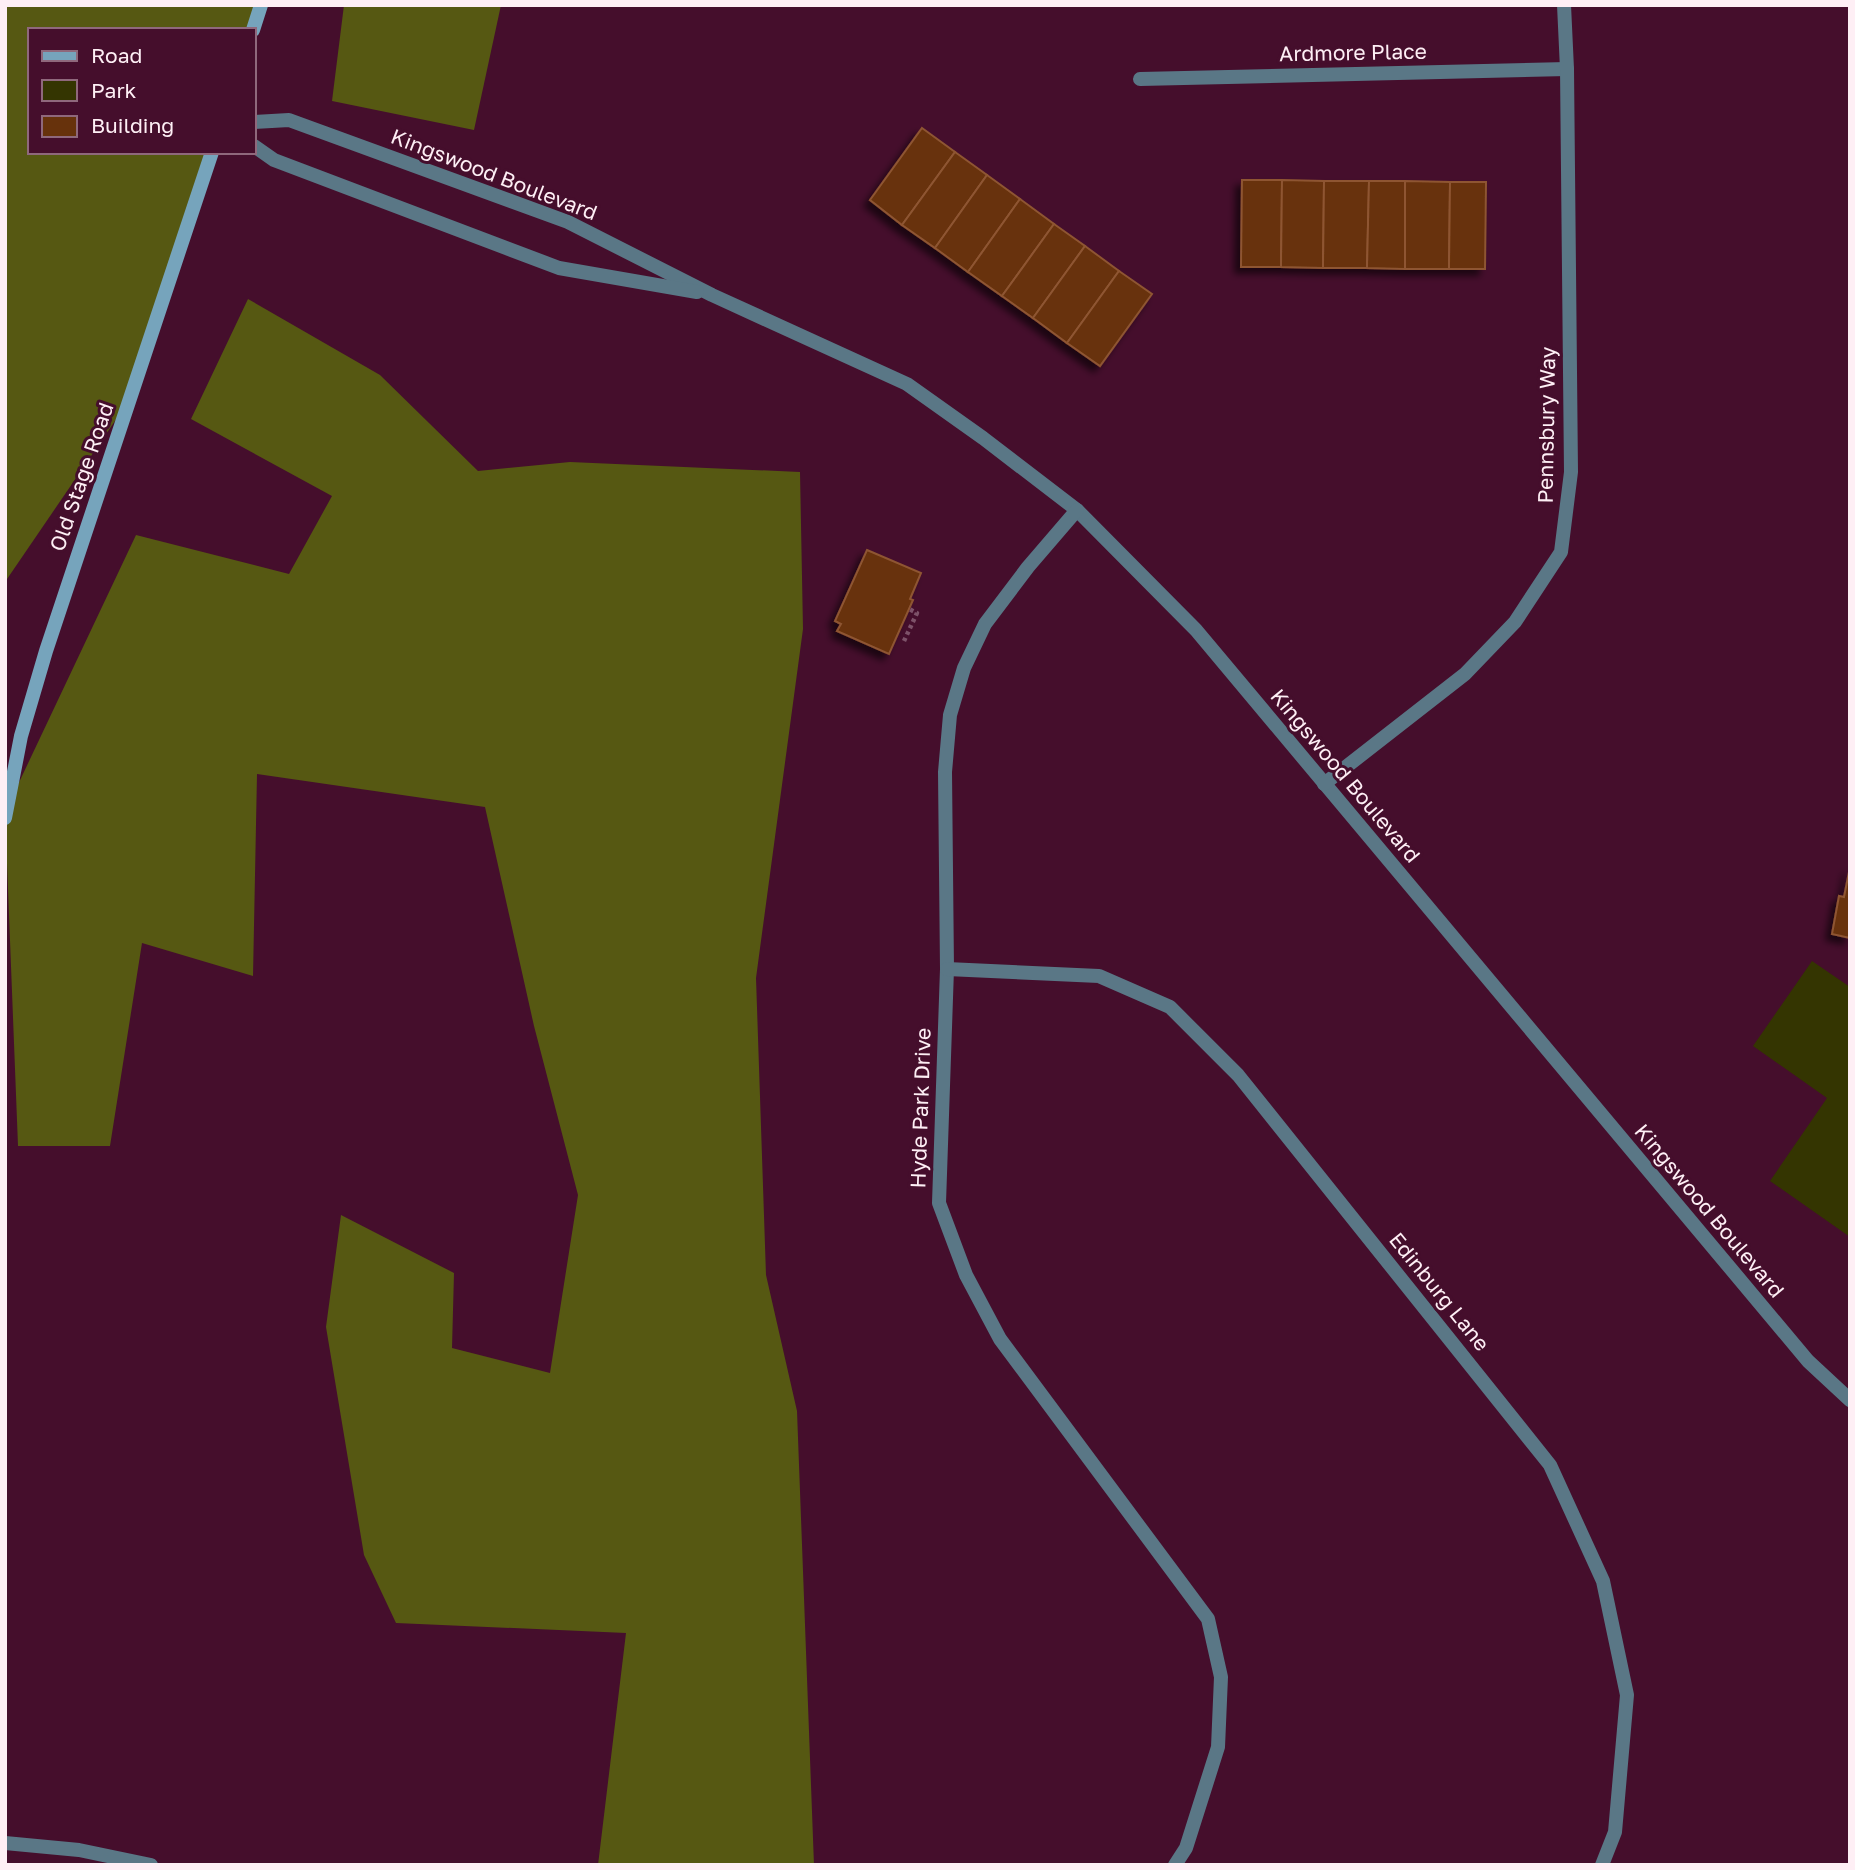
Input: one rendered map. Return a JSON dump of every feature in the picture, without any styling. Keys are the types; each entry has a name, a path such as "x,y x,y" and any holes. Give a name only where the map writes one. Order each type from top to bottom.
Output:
{"main road":[{"path":"254,28 261,5"},
{"name":"Old Stage Road","path":"5,818 22,736 46,651 211,154"}],"street":[{"name":"Pennsbury Way","path":"1324,784 1465,674 1515,622 1561,551 1571,472 1564,5"},
{"name":"Ardmore Place","path":"1140,79 1567,69"},
{"name":"Kingswood Boulevard","path":"256,122 289,120 568,222 712,295 907,384 1077,510 1196,631 1808,1361 1850,1400"},
{"name":"Kingswood Boulevard","path":"256,147 274,160 559,268 712,295"},
{"name":"Hyde Park Drive","path":"1077,510 1028,567 985,624 964,667 950,715 944,772 947,969 939,1203 966,1275 1000,1339 1208,1619 1221,1677 1218,1747 1186,1849 1175,1865"},
{"name":"Edinburg Lane","path":"947,969 1099,976 1170,1007 1238,1075 1550,1465 1603,1581 1628,1695 1615,1832 1602,1865"},
{"path":"5,1843 79,1850 151,1865"}],"path":[{"path":"904,641 917,612 909,609"}],"green space":[{"path":"1812,961 1850,987 1850,1237 1770,1181 1827,1098 1753,1046"}],"shaded area":[{"path":"5,5 261,5 254,28 28,28 28,154 211,154 130,399 5,582"},
{"path":"344,5 501,5 474,130 332,101"},
{"path":"248,299 380,375 478,471 570,462 800,472 803,629 756,978 766,1275 797,1411 814,1865 598,1865 626,1633 396,1623 364,1555 326,1327 341,1215 454,1273 452,1348 550,1373 578,1195 534,1026 485,807 257,774 253,976 142,943 110,1146 18,1146 5,812 136,535 289,574 332,496 191,419"}],"building":[{"path":"922,128 955,152 902,225 870,200"},
{"path":"955,152 987,175 935,248 902,225"},
{"path":"987,175 1020,199 968,272 935,248"},
{"path":"1242,180 1282,180 1281,267 1241,267"},
{"path":"1282,180 1324,181 1323,268 1281,267"},
{"path":"1324,181 1369,181 1367,268 1323,268"},
{"path":"1369,181 1405,181 1405,269 1367,268"},
{"path":"1405,181 1450,182 1449,269 1405,269"},
{"path":"1450,182 1486,182 1485,269 1449,269"},
{"path":"1020,199 1054,224 1002,296 968,272"},
{"path":"1054,224 1085,246 1033,318 1002,296"},
{"path":"1085,246 1119,271 1067,343 1033,318"},
{"path":"1119,271 1152,294 1100,366 1067,343"},
{"path":"867,550 921,573 910,599 913,600 889,654 837,631 841,624 835,621"},
{"path":"1850,867 1850,938 1832,934 1839,896 1844,897"}]}
